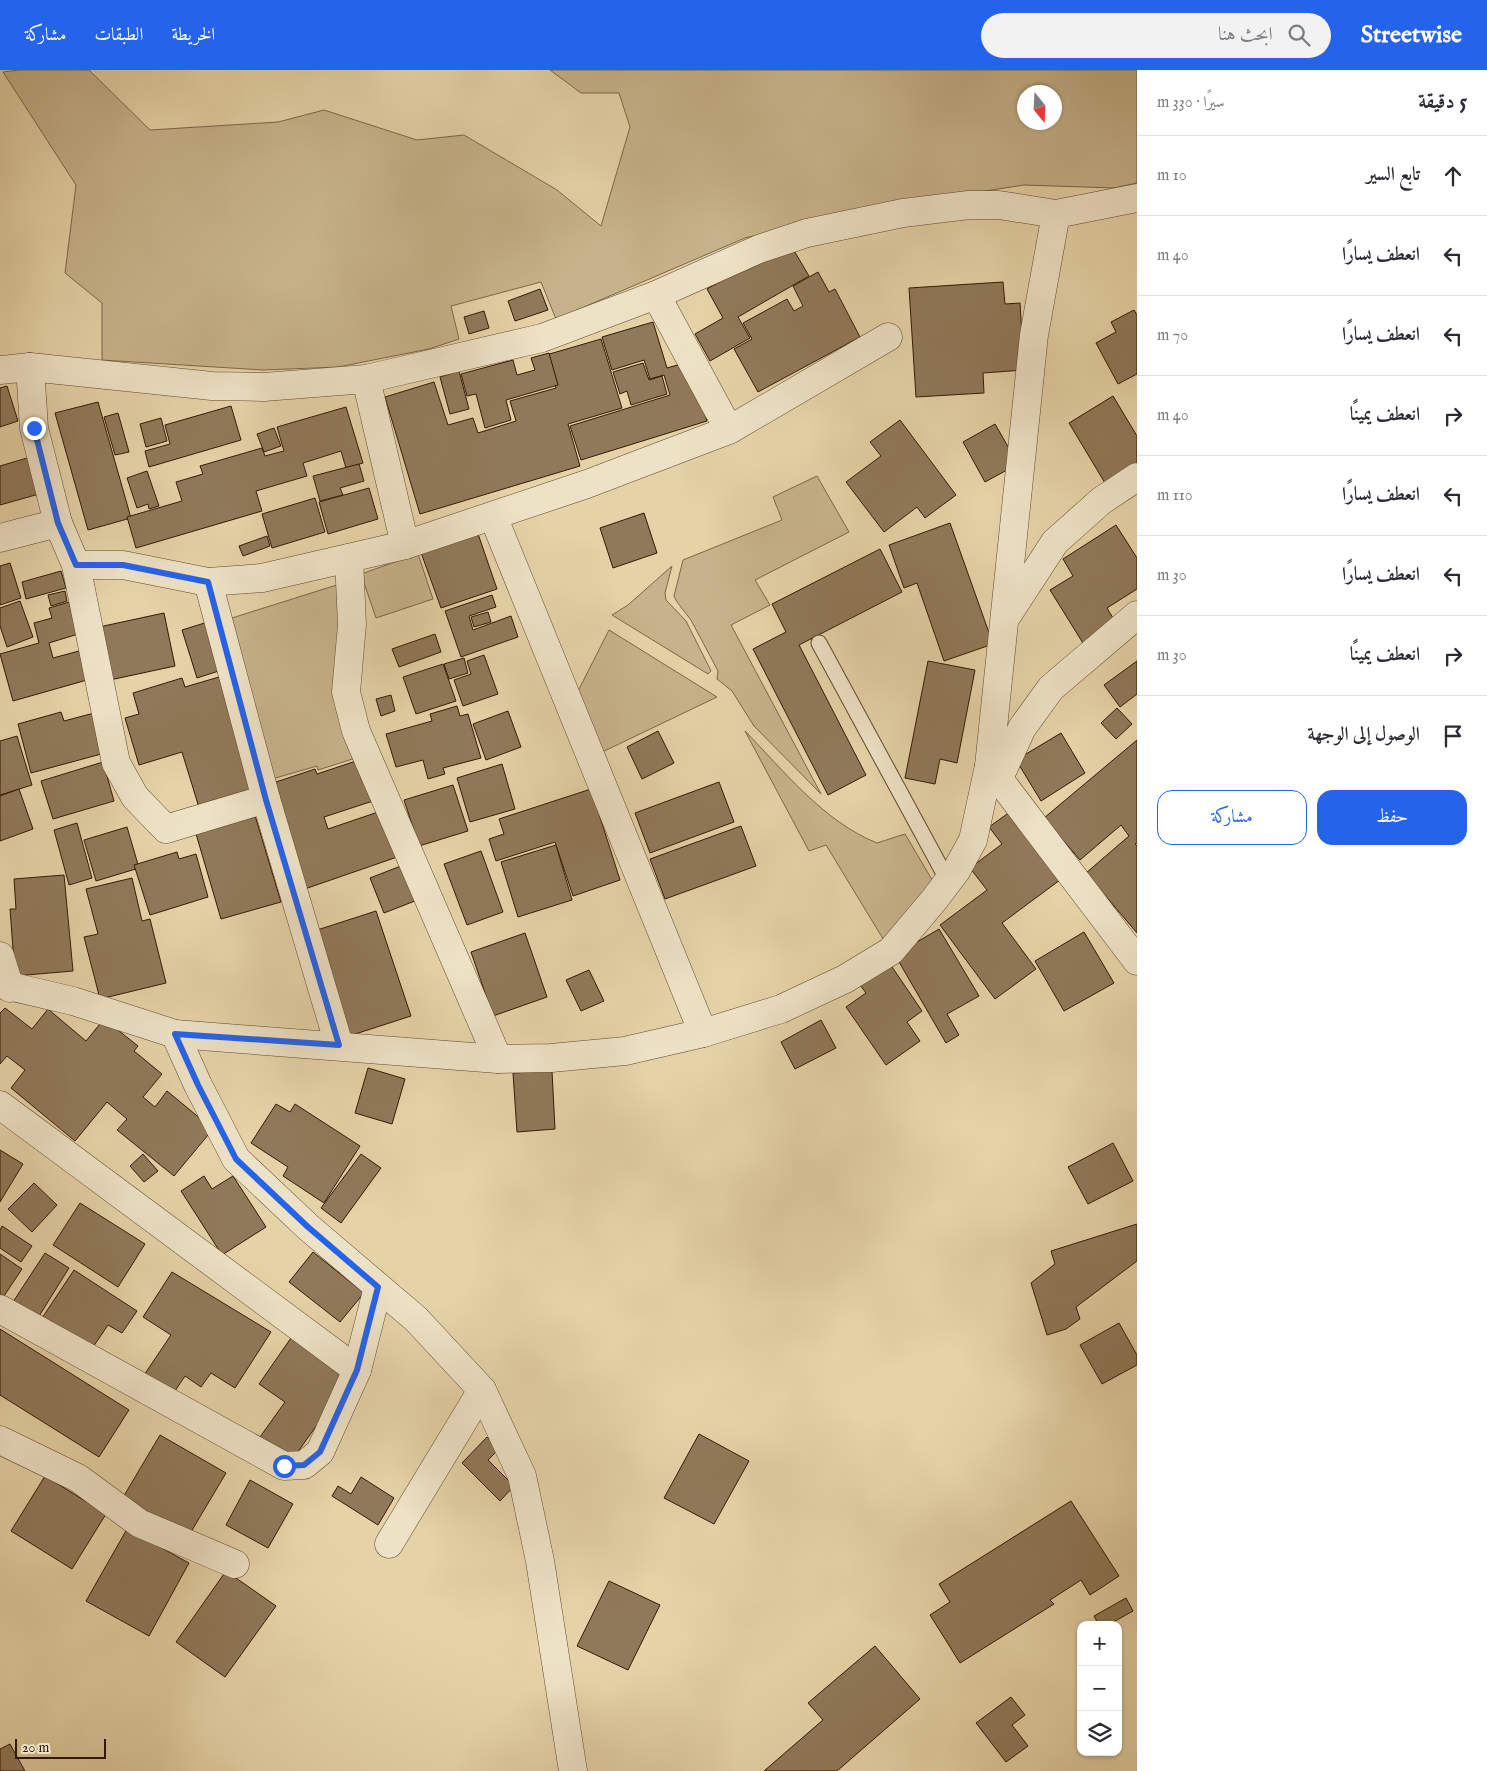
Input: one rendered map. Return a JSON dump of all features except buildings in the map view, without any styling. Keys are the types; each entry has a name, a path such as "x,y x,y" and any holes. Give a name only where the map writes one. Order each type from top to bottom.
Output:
{"street":[{"path":"0,370 30,366 212,386 264,387 366,379 542,338 656,295 759,248 807,233 903,213 976,205 999,206 1056,214 1137,198"},
{"path":"0,956 5,986 74,1001 175,1034 339,1045 498,1059 551,1058 625,1051 703,1033 780,1009 845,980 891,951 956,871 972,840 994,772 1005,618 1034,335 1056,214"},
{"path":"656,295 729,430"},
{"path":"76,565 123,565 208,582 262,578 405,545 587,484 729,430 888,337"},
{"path":"30,366 34,428 58,523 76,565 116,763 135,797 166,829 266,800"},
{"path":"366,379 405,545"},
{"path":"1005,618 1054,542 1101,501 1137,477"},
{"path":"493,516 703,1033"},
{"path":"0,538 58,523"},
{"path":"349,558 352,625 346,692 356,730 498,1059"},
{"path":"208,582 266,800 339,1045"},
{"path":"994,772 1022,728 1051,688 1137,615"},
{"path":"994,772 1137,961"},
{"path":"175,1034 198,1085 236,1159 308,1227 416,1319 482,1390 522,1476 540,1561 573,1771"},
{"path":"0,1105 357,1370"},
{"path":"0,1309 284,1466 304,1465 320,1452 357,1370 378,1287"},
{"path":"389,1544 482,1390"},
{"path":"0,1440 78,1478 139,1523 236,1564"}],"lane":[{"path":"819,643 948,882"}],"shaded area":[{"path":"19,70 89,70 150,130 278,122 324,110 417,140 464,135 557,190 601,226 630,127 619,93 581,93 550,70 1137,70 1137,183 1114,188 1024,185 875,208 745,238 556,319 541,282 451,306 459,339 429,349 338,367 263,370 102,360 102,303 65,273 76,185 3,72"},
{"path":"817,476 849,532 755,580 770,605 731,625 821,794 754,726 732,691 717,679 718,671 691,620 674,596 683,560 782,520 773,497"},
{"path":"418,554 433,599 376,618 361,574"},
{"path":"672,566 665,593 666,600 686,621 711,671 708,674 612,615 628,605"},
{"path":"343,583 359,757 318,770 317,766 272,779 232,618"},
{"path":"609,630 717,697 596,755 573,701"},
{"path":"745,731 790,779 822,809 857,834 877,843 905,834 934,883 885,942 826,845 809,851"}],"route":[{"path":"34,428 58,523 76,565 123,565 208,582 266,800 339,1045 175,1034 198,1085 236,1159 308,1227 378,1287 357,1370 320,1452 304,1465 284,1466"}]}
